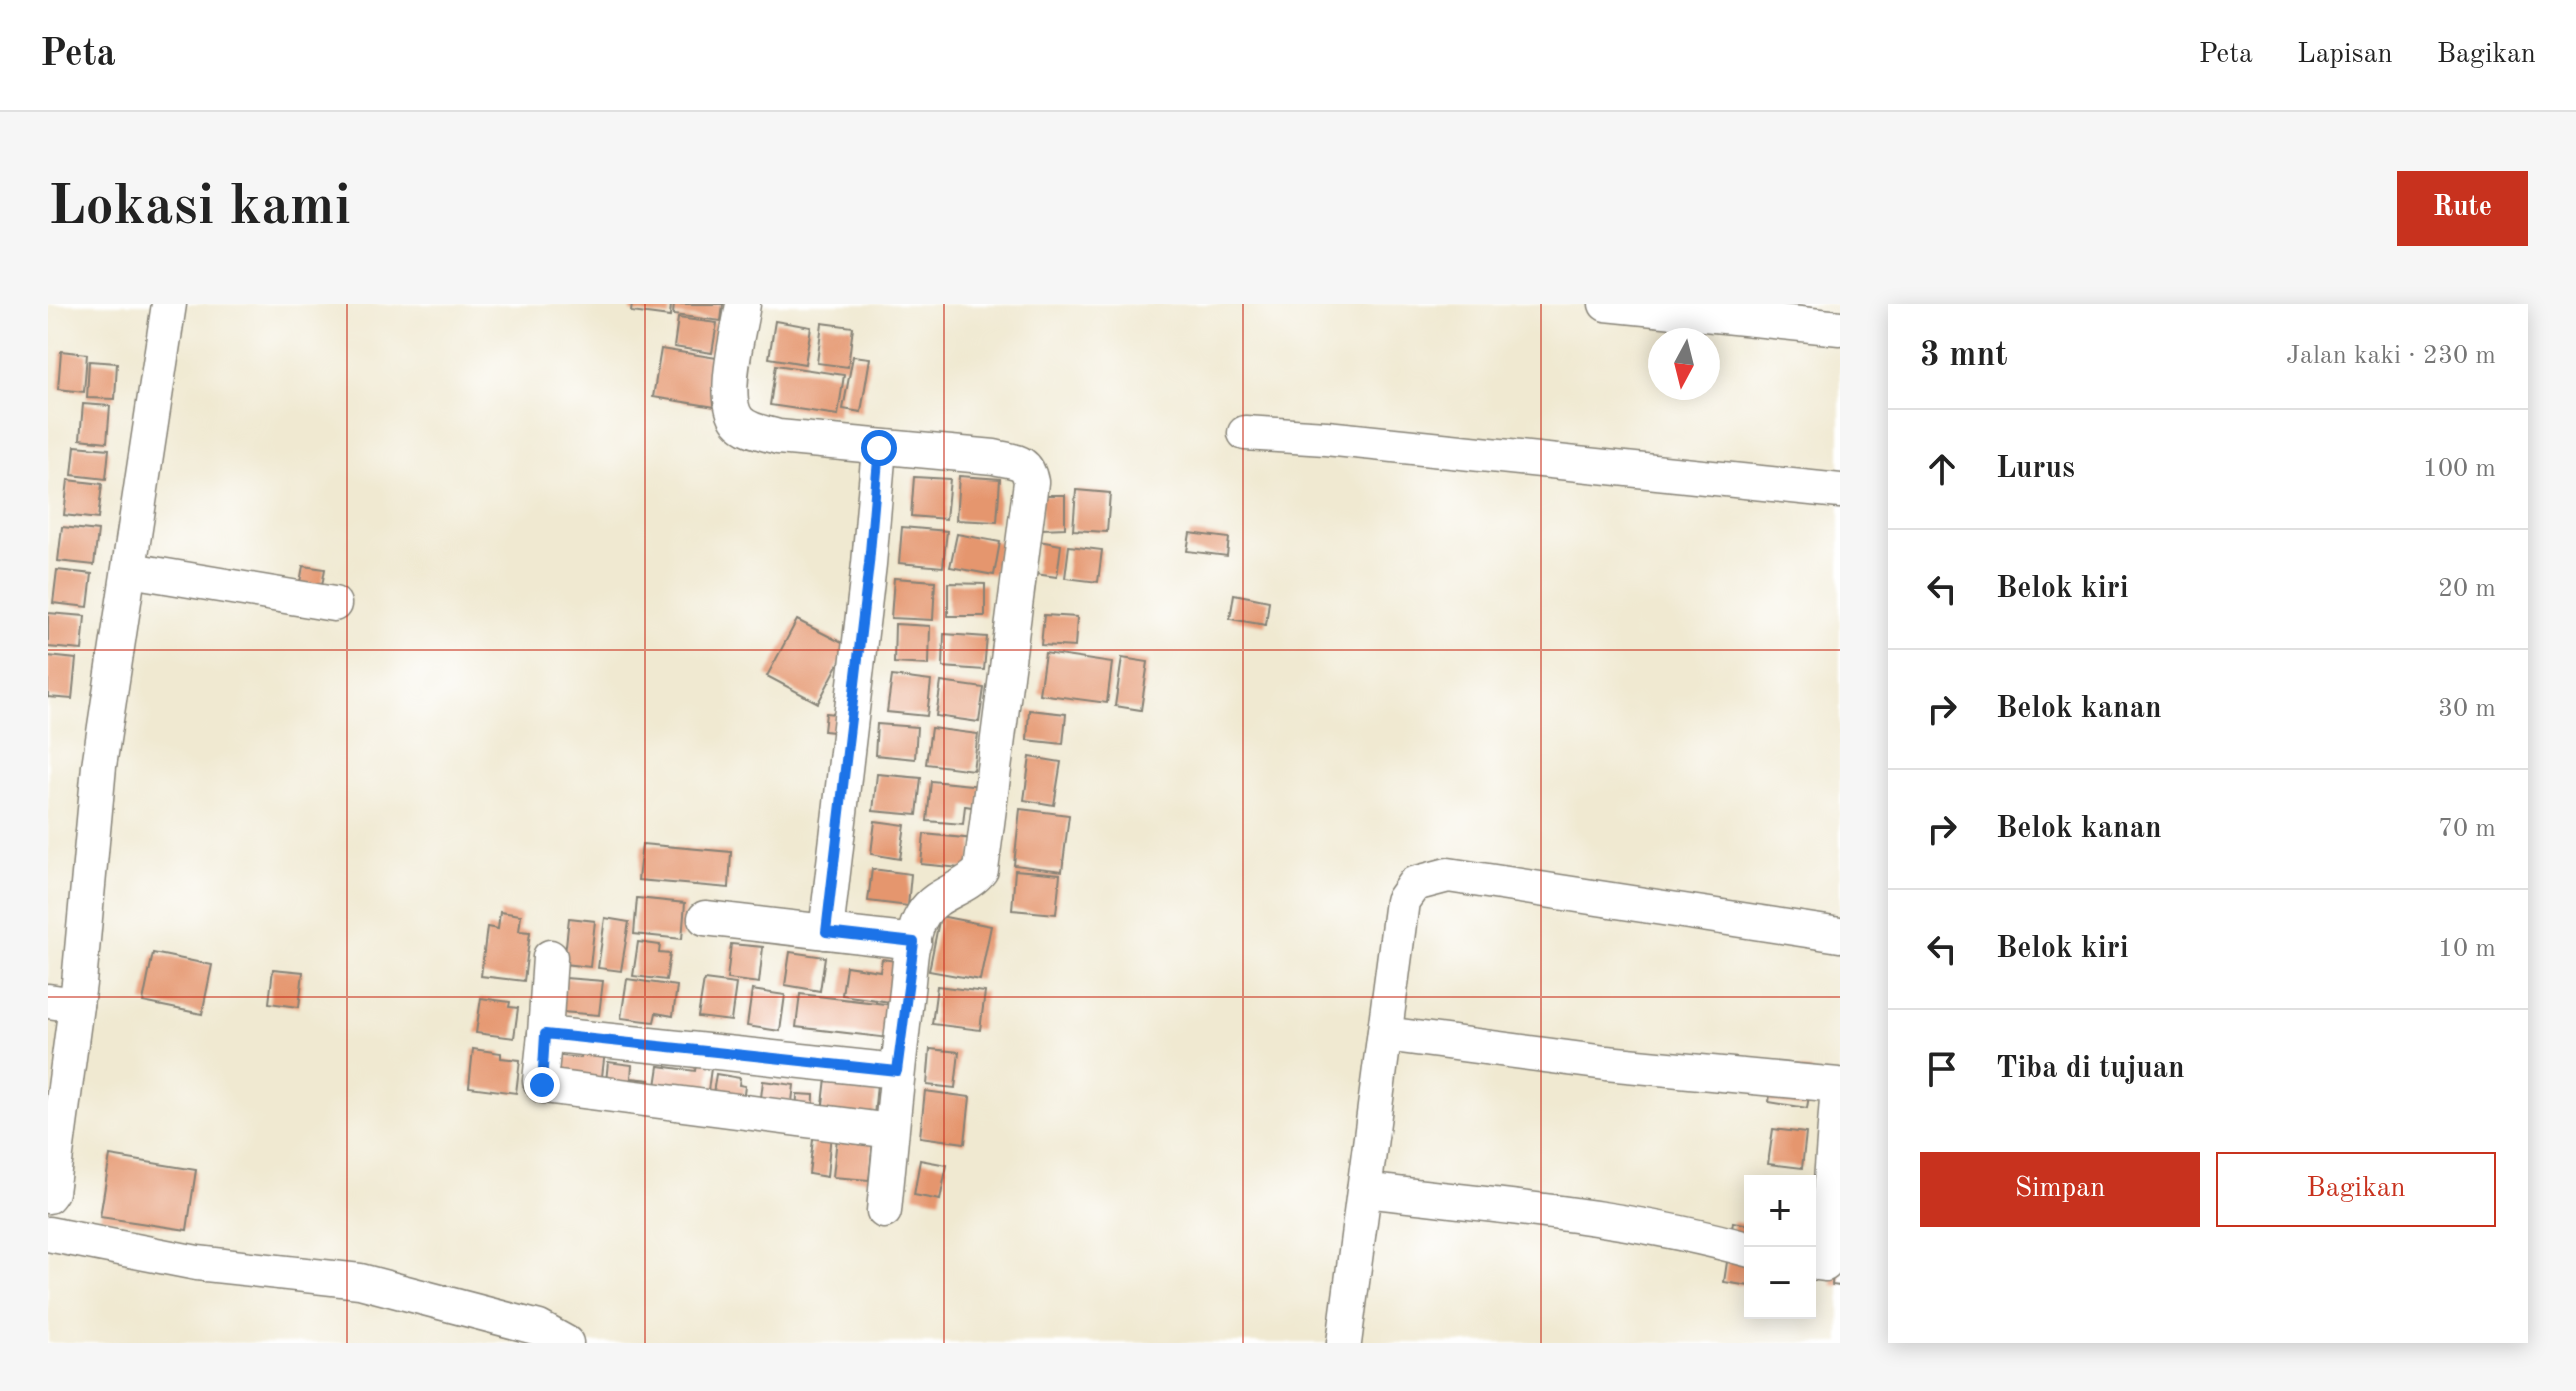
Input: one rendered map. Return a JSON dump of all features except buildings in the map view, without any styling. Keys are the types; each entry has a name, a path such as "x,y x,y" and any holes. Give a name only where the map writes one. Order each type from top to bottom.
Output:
{"street":[{"path":"48,1196 51,1192 62,1003 169,304"},
{"path":"743,304 730,387 732,408 738,420 747,427 778,437 994,457 1023,464 1029,469 1031,482 981,870 976,877 926,909 920,917 897,1071 884,1211"},
{"path":"1606,304 1840,328"},
{"path":"1245,433 1326,438 1840,491"},
{"path":"826,932 869,564 879,448"},
{"path":"130,570 334,604"},
{"path":"1344,1343 1402,901 1414,884 1448,875 1840,935"},
{"path":"705,918 914,942"},
{"path":"550,957 540,1081 544,1086 891,1131"},
{"path":"545,1034 897,1071"},
{"path":"1385,1034 1606,1063 1839,1077 1825,1264"},
{"path":"1365,1190 1604,1221 1706,1238 1744,1248"},
{"path":"48,1234 197,1263 360,1281 539,1328 566,1343"}],"route":[{"path":"542,1085 545,1034 897,1071 914,942 826,932 869,564 879,448"}]}
